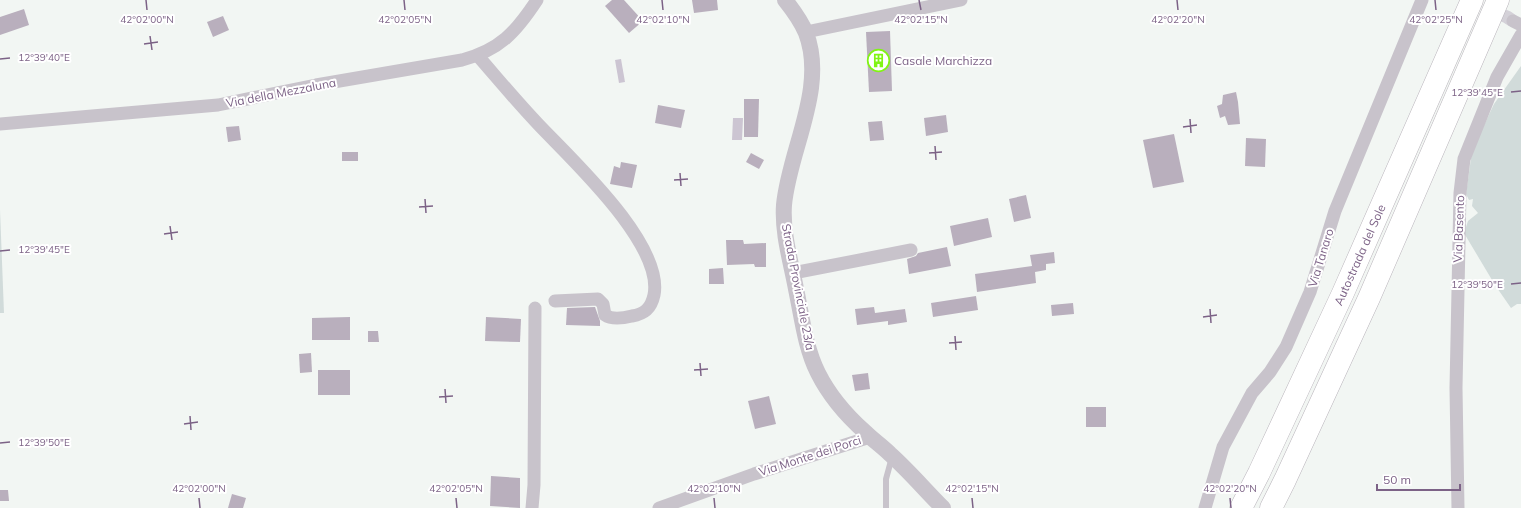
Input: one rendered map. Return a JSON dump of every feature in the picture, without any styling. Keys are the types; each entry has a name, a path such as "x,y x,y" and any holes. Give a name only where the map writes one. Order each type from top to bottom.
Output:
{"highway":[{"name":"Autostrada del Sole","path":"1241,508 1259,473 1343,293 1472,0"},
{"name":"Autostrada del Sole","path":"1271,508 1369,298 1498,0"}],"street":[{"name":"Via della Mezzaluna","path":"0,124 218,105 310,86 446,63 478,56 506,39 537,0"},
{"name":"Strada Provinciale 23/a","path":"785,0 797,16 806,32 812,60 811,85 787,187 784,212 786,235 805,336 826,388 855,423 892,455 943,508"},
{"path":"806,32 961,0"},
{"name":"Via Tanaro","path":"1205,508 1224,447 1252,393 1270,372 1286,347 1310,292 1335,211 1422,0"},
{"name":"Via Basento","path":"1458,508 1456,381 1460,193 1464,159 1497,77 1521,35"},
{"path":"478,56 538,124 616,208 637,238 652,271 655,289 653,300 649,308 639,314 610,318 605,315 602,304 598,299 555,301"},
{"path":"793,273 911,250"},
{"path":"532,508 534,492 535,308"},
{"name":"Via Monte dei Porci","path":"659,508 754,474 870,437"}],"lane":[{"path":"886,508 886,479 892,455"}],"shaded area":[{"path":"621,59 625,82 619,83 615,60"},
{"path":"1521,66 1521,304 1517,304 1511,308 1495,285 1464,233 1468,221 1478,213 1472,206 1473,199 1469,200 1466,194 1472,151 1494,104"},
{"path":"733,118 743,118 742,140 732,140"},
{"path":"0,210 4,313 0,313"}],"building":[{"path":"612,0 624,0 643,21 629,33 605,6"},
{"path":"692,0 717,0 718,10 694,13"},
{"path":"24,9 29,25 0,35 0,17"},
{"path":"223,16 229,30 213,37 207,22"},
{"name":"Casale Marchizza","path":"890,31 892,91 869,92 866,32"},
{"path":"1236,92 1240,124 1228,125 1225,116 1220,118 1217,106 1222,104 1223,95"},
{"path":"744,99 759,99 758,137 744,137"},
{"path":"658,105 685,110 681,128 655,123"},
{"path":"946,115 948,132 926,136 924,118"},
{"path":"882,121 884,140 870,141 868,122"},
{"path":"239,126 241,140 228,142 226,127"},
{"path":"1174,134 1184,182 1153,188 1143,140"},
{"path":"1246,138 1266,139 1265,167 1245,166"},
{"path":"342,152 358,152 358,161 342,161"},
{"path":"751,153 764,160 759,169 746,162"},
{"path":"621,162 637,165 632,188 610,184 614,166 620,168"},
{"path":"1026,195 1031,218 1014,222 1009,199"},
{"path":"988,218 992,237 954,246 950,226"},
{"path":"726,240 743,240 744,244 766,243 766,267 755,267 754,264 727,265"},
{"path":"947,247 951,266 909,274 907,259 916,256 918,253"},
{"path":"1054,252 1055,263 1046,264 1046,270 1035,272 1036,283 977,292 975,274 1032,266 1030,255"},
{"path":"723,268 724,284 709,284 709,269"},
{"path":"976,296 978,310 933,317 931,303"},
{"path":"1073,303 1074,314 1052,316 1051,305"},
{"path":"595,307 600,321 600,326 566,325 567,308"},
{"path":"874,307 875,313 905,309 907,322 888,325 888,321 857,325 855,309"},
{"path":"350,317 350,340 312,340 312,318"},
{"path":"486,317 521,319 520,342 485,341"},
{"path":"368,331 378,331 379,342 368,342"},
{"path":"311,353 312,372 300,373 299,354"},
{"path":"318,370 350,370 350,395 318,395"},
{"path":"868,373 870,389 855,391 852,375"},
{"path":"769,396 776,424 755,429 748,401"},
{"path":"1086,407 1106,407 1106,427 1086,427"},
{"path":"491,476 520,478 520,508 490,506"},
{"path":"0,490 8,490 9,501 0,501"},
{"path":"232,494 246,498 243,508 228,508"}],"tunnel":[{"path":"1466,1 1507,17 1513,21"}],"place":[{"name":"Casale Marchizza","path":"879,61"}]}
